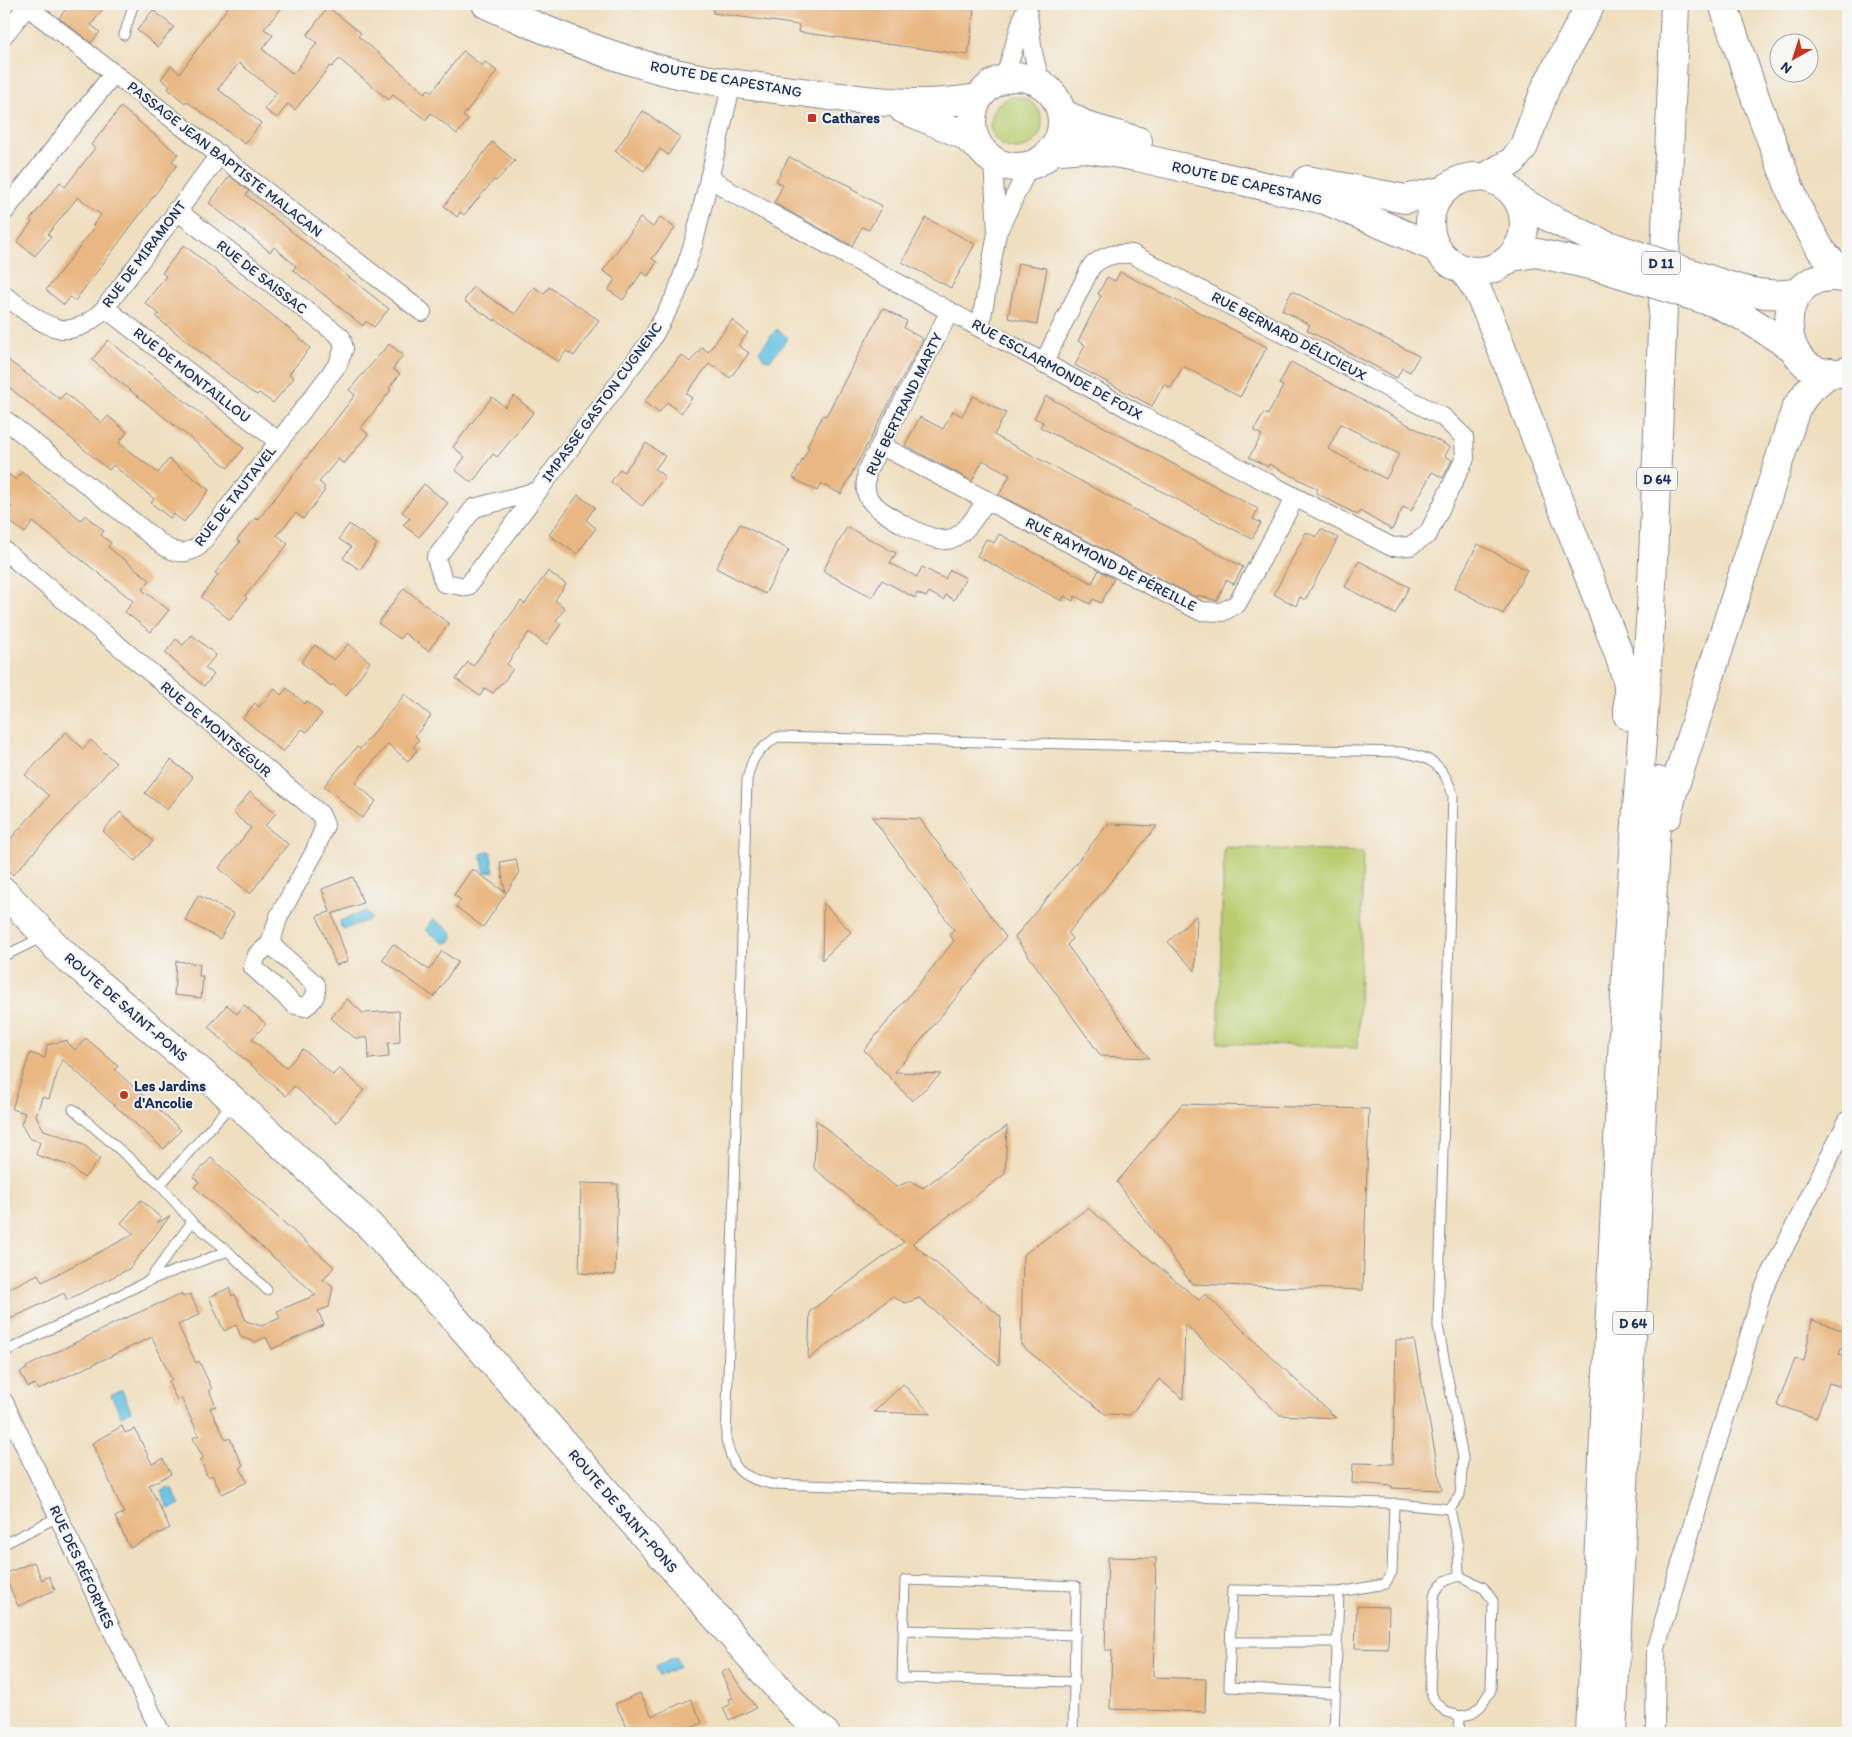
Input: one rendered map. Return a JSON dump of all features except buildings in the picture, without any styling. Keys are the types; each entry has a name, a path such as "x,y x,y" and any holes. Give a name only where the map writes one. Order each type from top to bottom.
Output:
{"main road":[{"name":"ROUTE DE CAPESTANG","path":"486,4 545,32 642,65 732,83 887,103 949,103 978,98"},
{"path":"1486,177 1513,161 1524,146 1546,87 1591,4"},
{"name":"D 64","path":"1590,1733 1628,953 1652,600 1675,4"},
{"name":"D 64","path":"1612,1733 1652,912 1690,4"},
{"path":"1723,4 1756,100 1797,207 1821,250 1848,279"},
{"path":"1024,77 1041,84 1054,96 1061,112 1061,129 1055,146 1043,159 1027,166 1009,166 986,154 973,131 972,114 978,98 990,85 1007,78 1024,77"},
{"name":"ROUTE DE CAPESTANG","path":"887,103 962,134 986,154"},
{"name":"ROUTE DE CAPESTANG","path":"1061,112 1106,133 1315,182 1405,199 1442,191"},
{"name":"ROUTE DE CAPESTANG","path":"1050,151 1084,148 1137,157 1325,200 1436,248"},
{"path":"1464,270 1489,270 1511,257 1520,245 1524,230 1524,214 1518,200 1510,189 1486,177 1470,176 1455,181 1442,191 1434,203 1430,218 1430,234 1436,248 1443,257 1464,270 1477,290 1489,316 1615,642 1628,683 1628,953"},
{"name":"D 11","path":"1518,200 1548,217 1601,255"},
{"name":"D 11","path":"1511,257 1537,253 1601,255 1718,293 1783,295 1800,292"},
{"path":"1839,372 1815,368 1802,360 1793,348 1788,334 1787,319 1792,304 1800,292 1822,279 1834,277 1848,279"},
{"name":"D 11","path":"1718,293 1746,318 1793,348"},
{"path":"1652,912 1672,794 1796,408 1808,391 1839,372"},
{"name":"ROUTE DE SAINT-PONS","path":"4,892 51,942 447,1310"},
{"name":"ROUTE DE SAINT-PONS","path":"224,1104 309,1168 368,1224 447,1310 804,1723 825,1733"}],"street":[{"path":"4,35 26,5"},
{"name":"PASSAGE JEAN BAPTISTE MALACAN","path":"26,5 422,312"},
{"path":"1007,78 1008,67 1027,5"},
{"path":"1027,5 1033,53 1041,84"},
{"path":"4,212 114,73"},
{"name":"IMPASSE GASTON CUGNENC","path":"538,491 474,508 436,558 444,583 467,587 651,340 676,295 694,242 732,83"},
{"name":"RUE DE MIRAMONT","path":"4,295 48,326 61,330 73,330 85,325 105,308 176,210 220,154"},
{"path":"986,154 997,233"},
{"path":"980,327 997,233 1023,180 1027,166"},
{"name":"RUE ESCLARMONDE DE FOIX","path":"709,177 731,192 980,327 1043,364 1295,498 1392,547 1410,546"},
{"name":"RUE DE SAISSAC","path":"176,210 340,337 344,348"},
{"name":"RUE BERNARD DÉLICIEUX","path":"1043,364 1091,267 1099,259 1117,253 1132,254 1443,417 1464,437 1465,458 1428,534 1410,546"},
{"name":"RUE DE MONTAILLOU","path":"105,308 278,441"},
{"name":"RUE BERTRAND MARTY","path":"950,311 867,471 865,486 868,497 876,508 933,539 949,541 961,534 988,500"},
{"name":"RUE DE TAUTAVEL","path":"4,419 176,553 189,552 199,546 338,364 344,348"},
{"name":"RUE RAYMOND DE PÉREILLE","path":"880,445 1200,611 1222,612 1237,604 1295,498"},
{"name":"RUE DE MONTSÉGUR","path":"4,550 320,814 325,825 314,853 279,916 270,944"},
{"path":"1655,1733 1656,1647 1763,1290 1848,1120"},
{"name":"RUE DES RÉFORMES","path":"4,1402 8,1423 58,1517 160,1733"}],"lane":[{"path":"124,34 133,6 136,4"},
{"path":"1450,1509 1394,1503 772,1484 742,1476 732,1462 726,1439 747,780 751,762 759,749 777,737 1400,752 1424,756 1438,766 1448,778 1453,794 1438,1326 1463,1458 1460,1496 1450,1509 1458,1546 1459,1576"},
{"path":"4,956 51,942"},
{"path":"160,1185 224,1104"},
{"path":"73,1108 160,1185 192,1222 228,1251 267,1290"},
{"path":"150,1280 192,1222"},
{"path":"4,1352 150,1280 228,1251"},
{"path":"1335,1693 1229,1687 1232,1590 1339,1592 1385,1584 1390,1580 1392,1572 1394,1503"},
{"path":"4,1544 58,1517"},
{"path":"1459,1576 1483,1587 1493,1601 1491,1690 1481,1706 1471,1714 1460,1716 1446,1712 1440,1707 1430,1689 1434,1596 1438,1586 1448,1579 1459,1576"},
{"path":"1073,1733 1075,1682 1076,1635 1076,1586 905,1580 902,1678 1075,1682"},
{"path":"1334,1733 1339,1592"},
{"path":"903,1630 1076,1635"},
{"path":"1230,1642 1337,1642"},
{"path":"1459,1733 1460,1716"}],"green space":[{"path":"1011,97 1021,97 1035,104 1042,118 1042,128 1035,142 1021,149 1011,149 1001,145 994,138 990,128 990,118 994,108 1001,101"},
{"path":"1224,847 1363,852 1358,1048 1218,1043"}],"water":[{"path":"777,329 788,338 770,360 764,359 759,351"},
{"path":"490,851 494,871 485,873 481,854"},
{"path":"366,911 371,918 369,920 345,929 341,927 340,921"},
{"path":"433,919 452,932 453,938 450,942 444,943 426,930"},
{"path":"122,1390 131,1411 121,1416 111,1395"},
{"path":"171,1487 180,1504 169,1509 161,1491"},
{"path":"675,1657 680,1666 660,1676 656,1666"}],"place":[{"name":"Cathares","path":"812,118"},
{"name":"Les Jardins d'Ancolie","path":"124,1095"}]}
